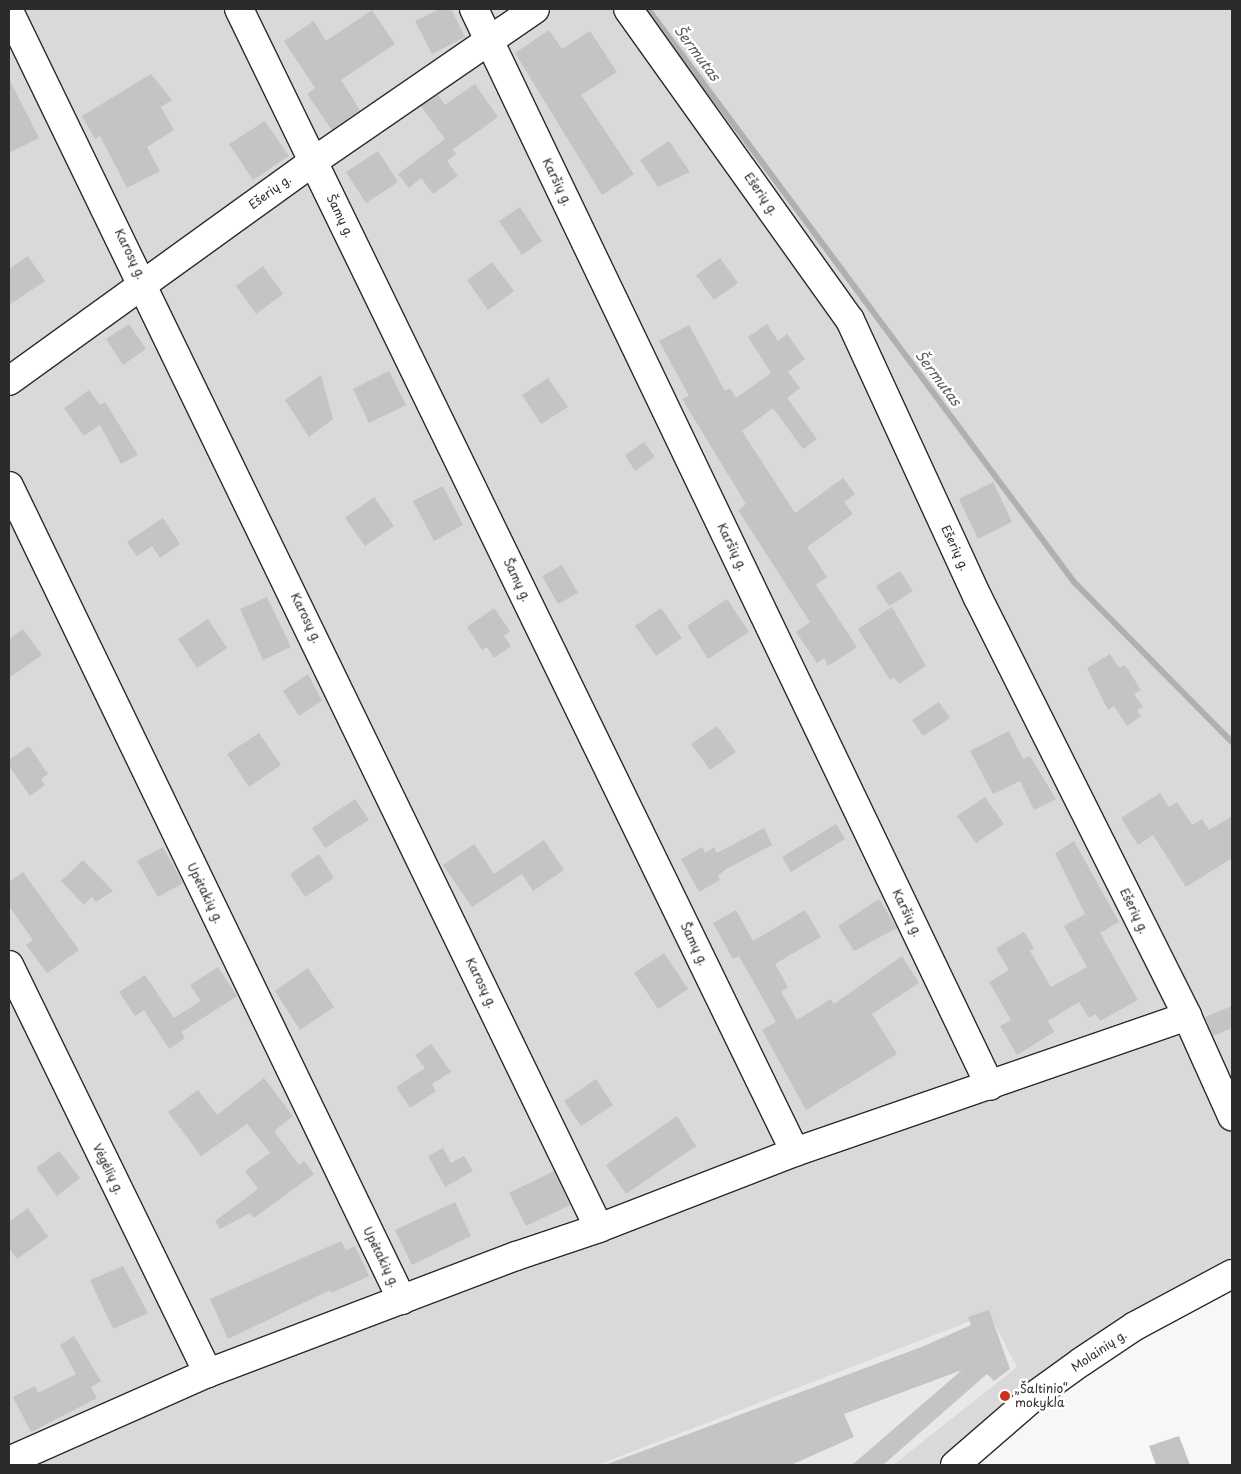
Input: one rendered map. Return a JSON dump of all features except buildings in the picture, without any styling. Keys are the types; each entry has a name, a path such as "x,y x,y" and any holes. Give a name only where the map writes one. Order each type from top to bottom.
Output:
{"street":[{"name":"Šamų g.","path":"239,9 795,1152"},
{"name":"Karšių g.","path":"474,9 990,1086"},
{"name":"Ešerių g.","path":"9,381 314,161 490,42 535,9"},
{"name":"Ešerių g.","path":"628,9 850,320 978,598 1186,1016 1232,1116"},
{"name":"Karosų g.","path":"9,11 144,283 599,1228"},
{"name":"Upėtakių g.","path":"9,486 402,1300"},
{"name":"Vėgėlių g.","path":"9,965 208,1373"},
{"path":"11,1452 208,1373 599,1228 795,1152 990,1086 1186,1016"},
{"name":"Molainių g.","path":"955,1465 1038,1393 1074,1367 1135,1326 1232,1274"}],"shaded area":[{"path":"9,9 1232,9 1232,1256 1129,1312 1032,1380 1007,1402 955,1465 893,1465 1017,1367 989,1314 598,1465 9,1465"},
{"path":"989,1314 1018,1367 893,1465 598,1465"}],"waterway":[{"name":"Šermutas","path":"648,9 1074,582 1232,742"}],"place":[{"name":"„Šaltinio“ mokykla","path":"1005,1396"}]}
